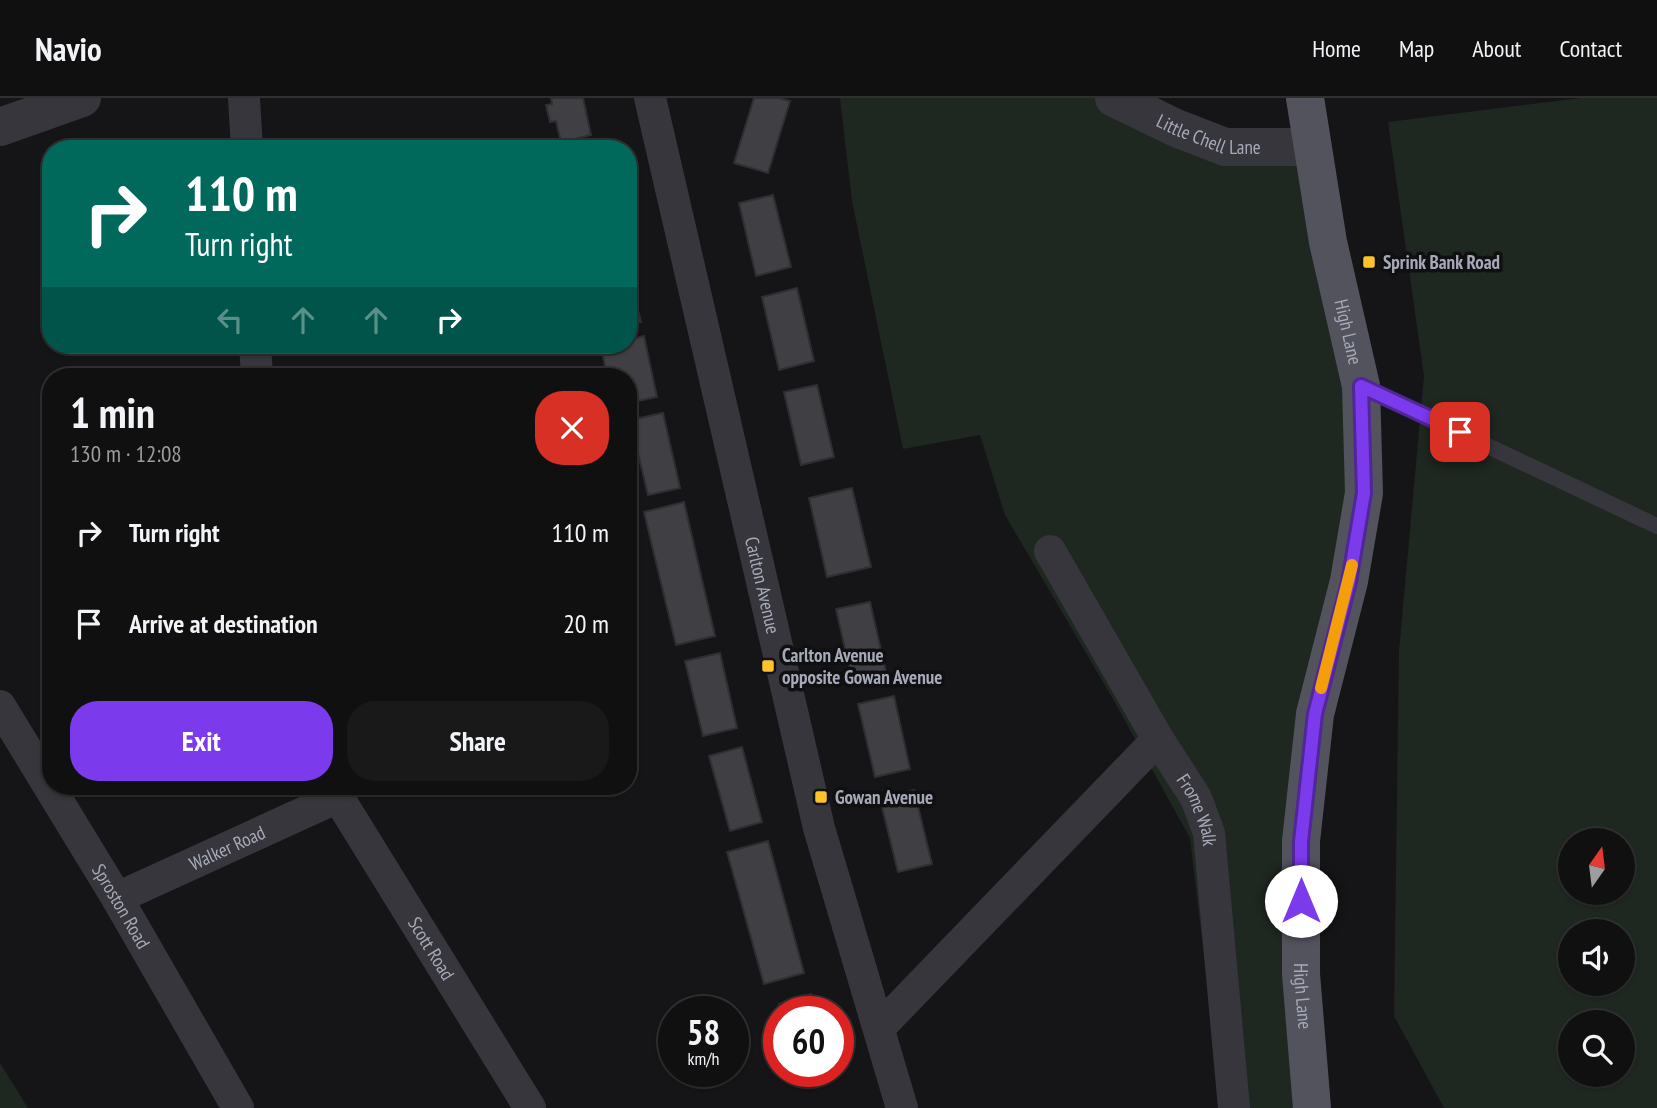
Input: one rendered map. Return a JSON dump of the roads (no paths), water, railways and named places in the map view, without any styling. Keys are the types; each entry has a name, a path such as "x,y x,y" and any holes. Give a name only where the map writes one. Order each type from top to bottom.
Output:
{"main road":[{"name":"High Lane","path":"1305,98 1328,242 1361,386 1364,493 1349,582 1315,714 1301,842 1301,974 1312,1108"}],"street":[{"path":"0,127 82,98"},
{"path":"244,98 246,140"},
{"name":"Carlton Avenue","path":"650,98 819,828 902,1108"},
{"name":"Little Chell Lane","path":"1114,98 1176,128 1225,147 1311,147"},
{"name":"Frome Walk","path":"1050,551 1158,739 1196,799 1209,833 1234,1108"},
{"name":"Sproston Road","path":"0,706 42,775"},
{"path":"880,1028 1158,739"},
{"name":"Sproston Road","path":"54,795 238,1108"},
{"name":"Walker Road","path":"117,898 329,795"},
{"name":"Scott Road","path":"339,795 530,1108"}],"lane":[{"path":"1361,386 1657,526"}],"place":[{"name":"Sprink Bank Road","path":"1369,262"},
{"name":"Carlton Avenue opposite Gowan Avenue","path":"768,666"},
{"name":"Gowan Avenue","path":"821,797"}]}
